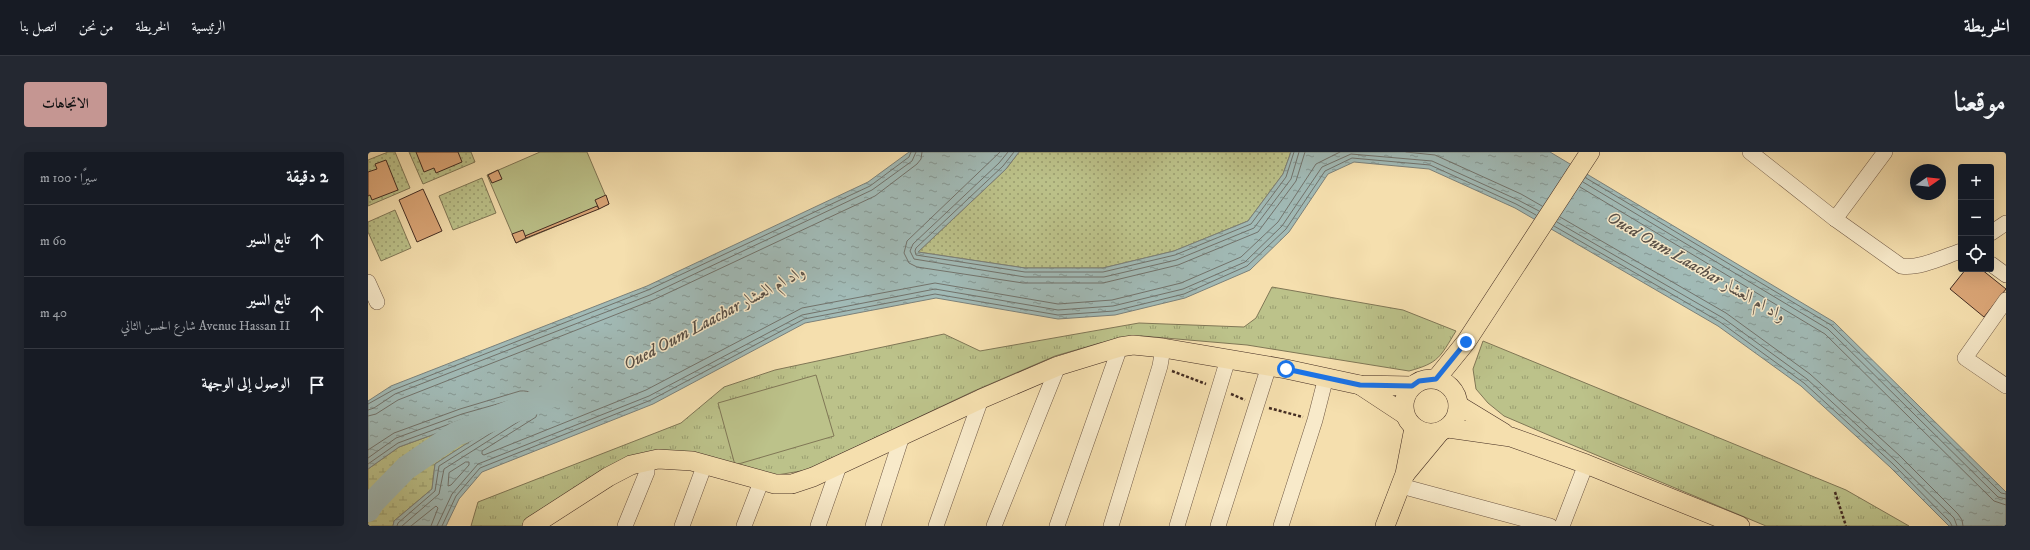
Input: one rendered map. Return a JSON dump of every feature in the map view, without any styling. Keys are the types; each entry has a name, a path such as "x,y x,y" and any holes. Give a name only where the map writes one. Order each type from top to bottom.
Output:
{"main road":[{"path":"1436,379 1466,342 1590,153"},
{"path":"1403,480 1444,430 1456,418 1456,398 1466,342"},
{"path":"532,526 608,477 631,465 647,461 663,459 705,464 761,482 792,484 839,466 981,399 1058,366 1120,347 1133,345 1163,348 1269,366 1360,385 1412,386"},
{"path":"1385,526 1403,480 1409,421 1404,399 1412,386 1419,381 1436,379 1446,384 1456,398 1511,437"},
{"path":"1360,385 1427,434 1444,430 1511,437 1586,464 1740,526"}],"street":[{"path":"1750,152 1835,219 1901,266 1908,267 1958,252"},
{"path":"1835,219 1885,152"},
{"path":"1994,231 2006,223"},
{"path":"1994,266 2006,275"},
{"path":"368,282 377,302"},
{"path":"2006,300 1965,358 2006,386"},
{"path":"1057,526 1120,347"},
{"path":"1111,526 1160,366 1163,348"},
{"path":"1177,526 1228,359"},
{"path":"994,526 1058,366"},
{"path":"1218,526 1258,406 1269,366"},
{"path":"1281,526 1315,420 1326,377"},
{"path":"936,526 981,399"},
{"path":"873,526 902,436"},
{"path":"625,526 647,472 647,461"},
{"path":"682,526 705,464"},
{"path":"1562,526 1586,464"},
{"path":"818,526 839,466"},
{"path":"1403,480 1550,526"},
{"path":"744,526 761,482"}],"path":[{"path":"1160,366 1220,389 1258,406 1315,420"},
{"path":"1835,492 1846,526"}],"green space":[{"path":"388,152 395,152 410,188 368,206 368,160"},
{"path":"409,152 471,152 475,162 423,184"},
{"path":"540,152 587,152 609,204 516,243 487,175"},
{"path":"1019,152 1291,152 1283,174 1248,221 1174,251 1103,268 1025,268 918,252 1006,169"},
{"path":"482,178 496,213 453,230 439,196"},
{"path":"395,210 411,248 381,261 368,232 368,222"},
{"path":"1272,287 1403,310 1456,331 1438,358 1427,365 1409,371 1247,345 1142,336 1100,343 1055,356 974,391 807,470 771,476 657,453 523,526 471,526 478,502 681,423 724,387 775,370 944,334 980,351 1139,323 1244,327 1256,318"},
{"path":"1483,341 1846,490 1909,526 1766,526 1504,416 1488,403 1476,389 1473,369"},
{"path":"816,375 834,436 735,465 718,403"},
{"path":"530,404 435,464 432,489 394,521 393,526 368,526 368,469 399,447 465,423"}],"water":[{"path":"909,152 1019,152 1006,169 918,252 1025,268 1103,268 1174,251 1248,221 1283,174 1291,152 1550,152 1834,322 2006,492 2006,526 1949,526 1890,467 1801,386 1718,326 1515,208 1429,169 1354,162 1328,174 1289,232 1250,270 1185,298 1115,315 1058,319 936,298 805,323 653,404 482,472 459,499 446,526 393,526 394,521 432,489 435,464 528,404 465,423 399,447 368,469 368,401 391,386 647,286 868,182"}],"building":[{"path":"416,152 458,152 462,162 436,173 434,168 424,172"},
{"path":"386,160 398,190 372,200 370,195 368,196 368,172 377,169 375,164"},
{"path":"498,170 502,179 492,183 488,175"},
{"path":"423,189 442,231 417,242 399,200"},
{"path":"606,195 609,204 599,209 595,200"},
{"path":"597,206 599,209 526,238 525,236"},
{"path":"523,230 526,238 516,243 512,234"},
{"path":"1964,272 1985,272 2006,289 1984,317 1950,289"}],"waterway":[{"name":"Oued Oum Laachar واد ام العشار","path":"368,510 373,502 406,468 456,434 560,392"}],"route":[{"path":"1286,369 1360,385 1412,386 1419,381 1428,378 1436,379 1466,342"}]}
